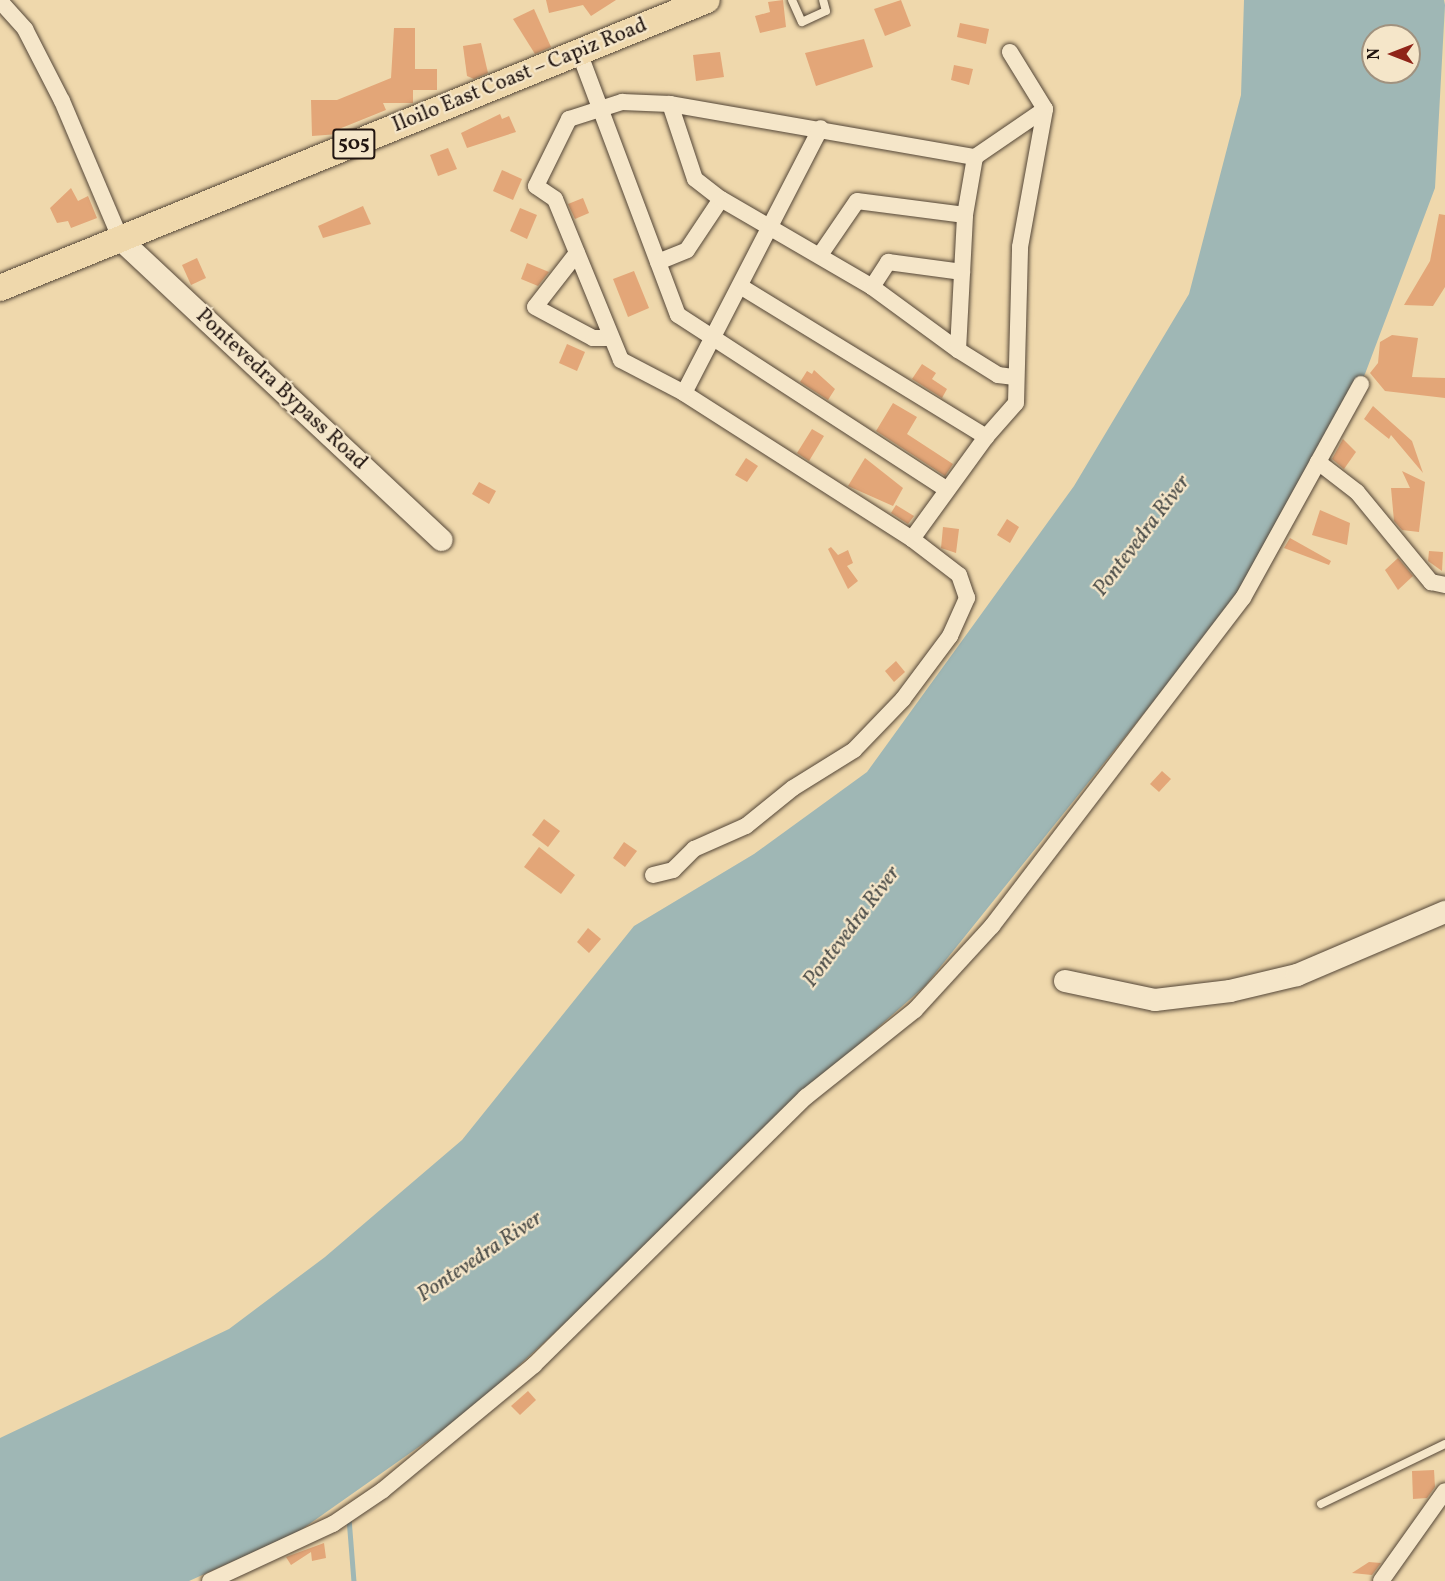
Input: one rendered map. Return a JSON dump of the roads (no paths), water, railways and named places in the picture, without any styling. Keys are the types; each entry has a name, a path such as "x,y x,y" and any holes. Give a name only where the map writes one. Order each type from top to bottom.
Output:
{"main road":[{"name":"Iloilo East Coast – Capiz Road","path":"0,288 707,0"},
{"name":"Pontevedra Bypass Road","path":"121,240 442,540"},
{"path":"1065,981 1155,1000 1230,991 1297,975 1445,912"}],"street":[{"path":"0,1 25,29 62,101 121,240"},
{"path":"579,52 678,315 947,490"},
{"path":"912,539 986,437 1016,403 1020,247 1045,109 1010,52"},
{"path":"653,874 673,870 694,849 746,826 793,788 854,750 903,699 950,636 967,598 959,574 912,539 684,393 621,360 555,200 536,186 569,119 622,102 670,104 821,128 975,157 1045,109"},
{"path":"670,104 695,179 721,199 772,226 872,287 958,350 998,375 1015,377"},
{"path":"684,393 821,128"},
{"path":"958,350 965,215 975,157"},
{"path":"658,262 687,250 721,199"},
{"path":"820,255 858,201 965,215"},
{"path":"577,253 536,308 594,338 611,338"},
{"path":"872,287 888,262 962,272"},
{"path":"740,286 986,437"},
{"path":"210,1581 333,1524 383,1490 534,1365 698,1208 806,1097 915,1010 992,926 1243,598 1361,384"},
{"path":"1318,462 1357,492 1431,582 1445,585"},
{"path":"1381,1581 1445,1491"}],"lane":[{"path":"792,0 802,22 826,11 823,0"},
{"path":"1321,1504 1445,1444"}],"water":[{"name":"Pontevedra River","path":"1244,0 1444,0 1435,188 1365,374 1247,585 925,986 745,1145 609,1283 467,1413 298,1532 189,1581 0,1581 0,1438 229,1329 325,1257 462,1140 634,926 754,854 867,772 1074,486 1189,294 1241,95"}],"waterway":[{"path":"349,1518 354,1581"}]}
